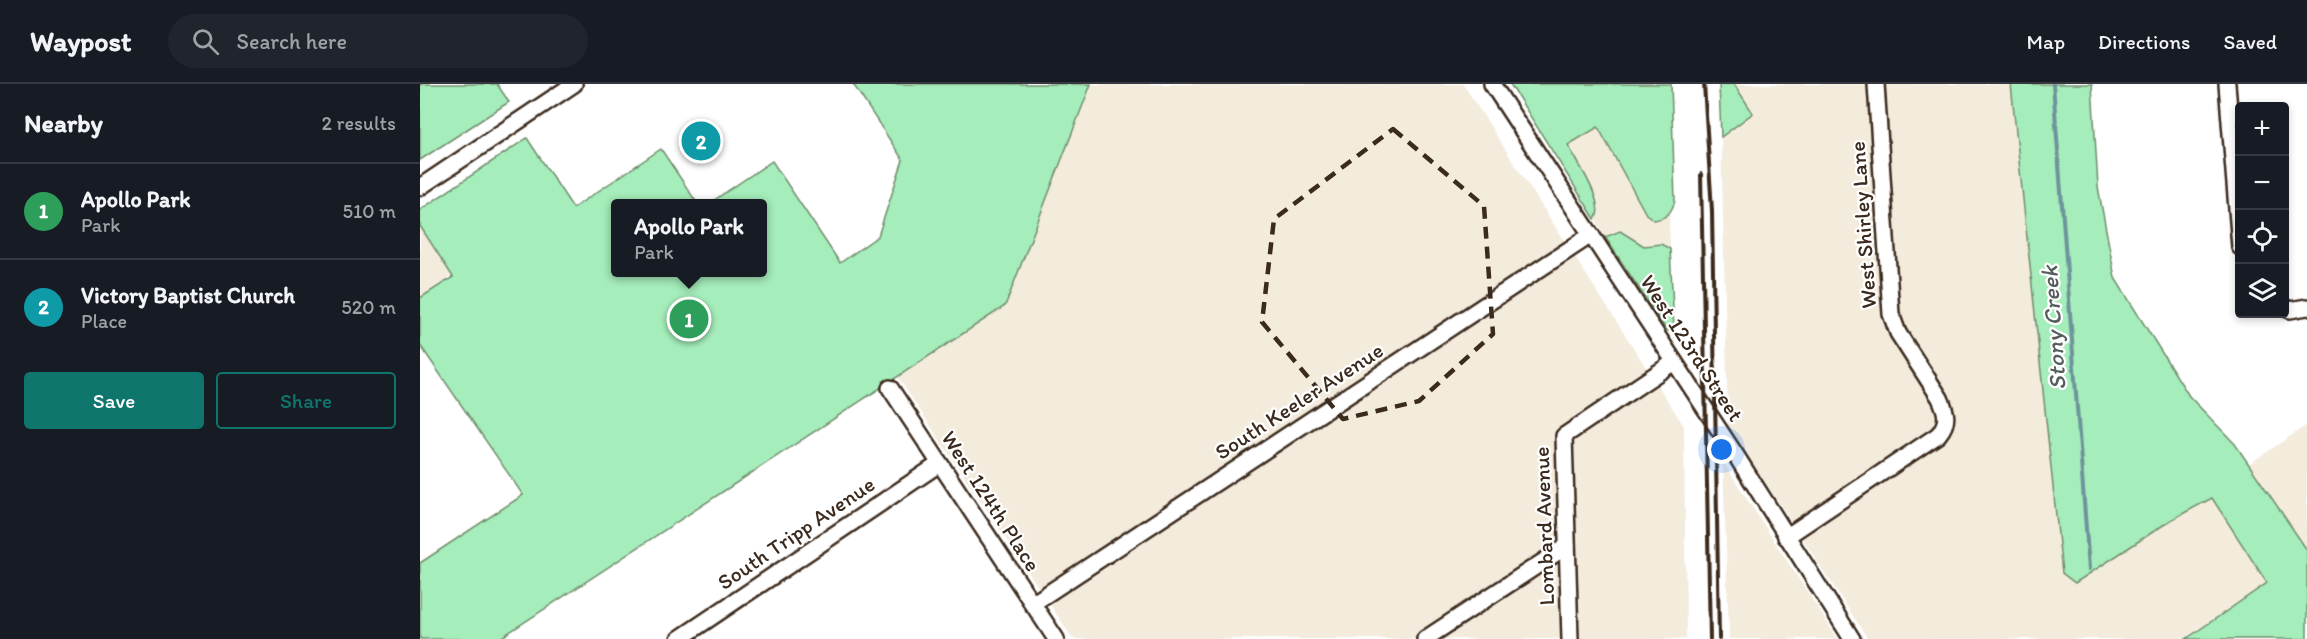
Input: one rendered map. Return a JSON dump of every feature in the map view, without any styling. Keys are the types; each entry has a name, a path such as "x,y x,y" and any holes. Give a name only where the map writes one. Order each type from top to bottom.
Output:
{"street":[{"path":"420,187 574,84"},
{"name":"West 123rd Street","path":"1492,84 1852,639"},
{"name":"West Shirley Lane","path":"1786,537 1938,435 1946,420 1940,398 1898,333 1891,314 1876,84"},
{"path":"2227,84 2236,210"},
{"name":"South Keeler Avenue","path":"1032,604 1591,235"},
{"path":"2289,310 2307,307"},
{"name":"Lombard Avenue","path":"1570,639 1564,436 1674,362"},
{"name":"West 124th Place","path":"890,388 1056,639"},
{"name":"South Tripp Avenue","path":"679,639 939,465"},
{"path":"1425,639 1566,546"}],"highlighted area":[{"path":"1393,129 1484,206 1493,334 1419,401 1343,419 1262,322 1274,219"}],"shaded area":[{"path":"1034,84 1463,84 1684,426 1686,639 1073,639 897,376 952,340"},
{"path":"1734,84 2011,84 2062,573 2212,498 2267,583 2184,639 1868,639 1728,425 1721,137 1752,113"},
{"path":"1598,127 1646,214 1662,219 1669,214 1670,249 1661,244 1644,246 1613,232 1605,237 1595,219 1599,207 1568,145"},
{"path":"420,226 452,275 420,297"},
{"path":"2307,425 2307,550 2249,464"},
{"path":"1723,462 1838,639 1729,639"}],"green space":[{"path":"420,84 497,84 509,102 420,160"},
{"path":"853,84 1091,84 1005,306 499,639 420,639 420,563 523,495 420,345 420,298 453,277 420,226 420,210 527,138 573,208 661,149 694,199 611,199 611,277 767,277 767,199 716,199 772,161 840,263 878,236 903,160"},
{"path":"1510,84 1671,84 1675,201 1670,212 1654,220 1646,214 1598,127 1568,145 1594,193 1598,212 1595,219"},
{"path":"1719,84 1734,84 1753,113 1721,137"},
{"path":"2011,84 2092,84 2098,187 2115,278 2189,396 2235,444 2307,550 2307,639 2186,639 2267,583 2212,498 2171,520 2075,583 2062,573"},
{"path":"1620,231 1644,246 1661,244 1670,249 1674,329 1667,331 1605,237"}],"waterway":[{"name":"Stony Creek","path":"2053,84 2089,569"}],"railway":[{"path":"1704,84 1712,211 1719,639"},
{"path":"1701,174 1710,639"}],"place":[{"name":"Victory Baptist Church","path":"701,141"},
{"name":"Apollo Park","path":"689,319"}]}
